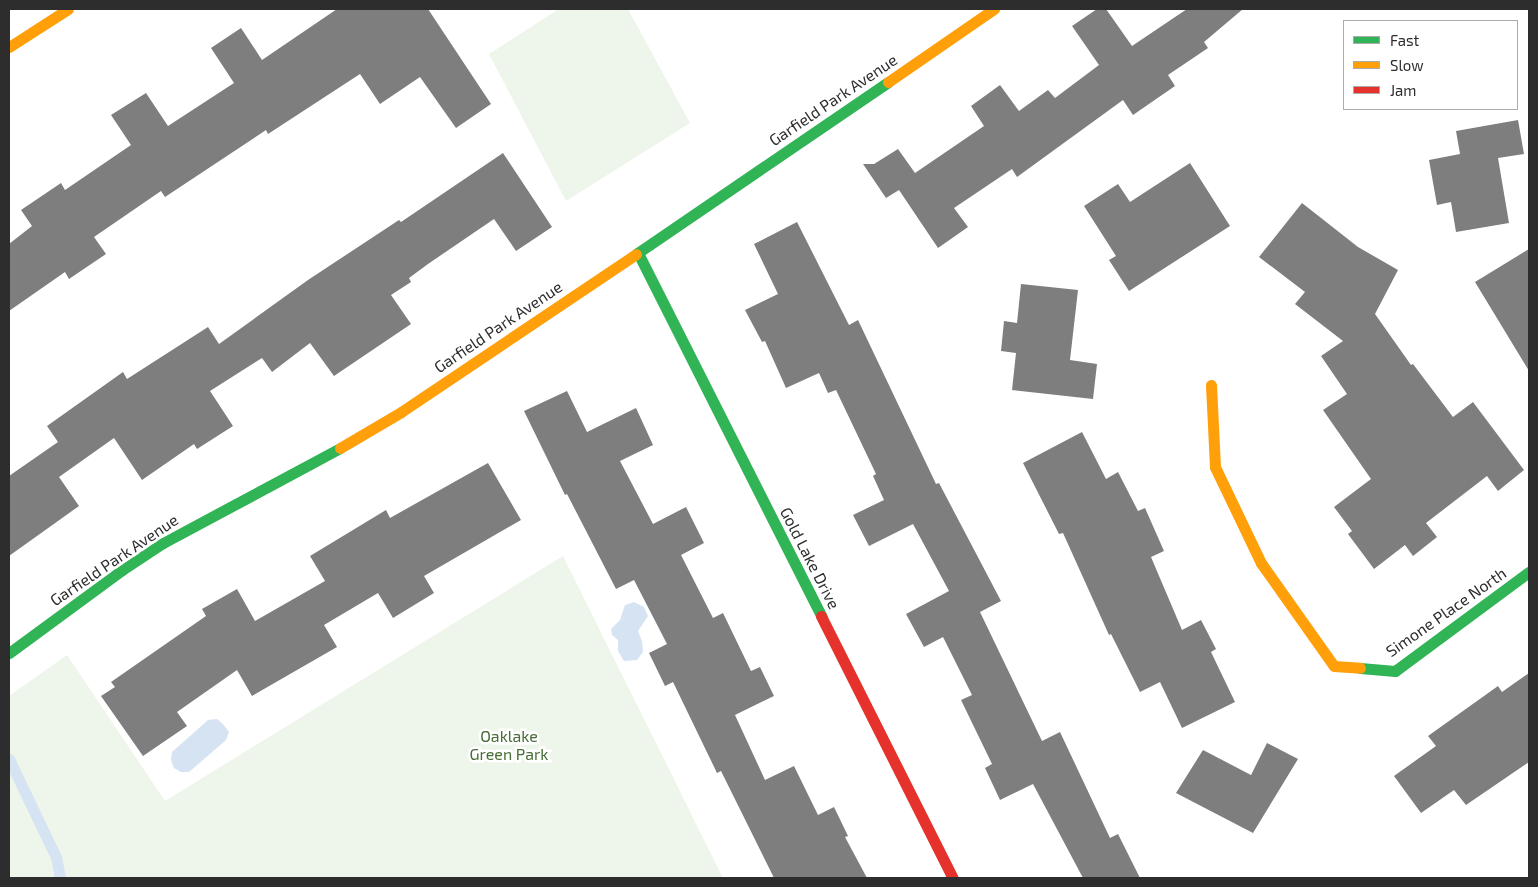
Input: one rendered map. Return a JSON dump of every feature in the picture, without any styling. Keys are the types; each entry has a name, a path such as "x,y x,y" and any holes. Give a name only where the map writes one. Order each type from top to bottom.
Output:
{"street":[{"path":"9,47 68,9"},
{"name":"Garfield Park Avenue","path":"9,653 163,543 319,461 401,412 638,253 994,9"},
{"name":"Gold Lake Drive","path":"638,253 953,878"},
{"name":"Simone Place North","path":"1211,385 1215,467 1261,563 1334,666 1395,671 1529,572"}],"green space":[{"path":"559,9 628,9 690,123 566,201 489,54"},
{"name":"Oaklake Green Park","path":"563,556 723,878 9,878 9,696 67,655 165,801"}],"water":[{"path":"634,602 644,607 648,616 638,631 642,641 643,652 637,660 624,661 618,651 618,640 612,635 611,629 620,620 625,605"},
{"path":"217,719 229,732 226,740 189,772 181,772 174,768 171,760 172,752 208,720"}],"building":[{"path":"337,9 428,9 491,104 456,128 420,77 380,104 360,74 268,134 266,130 165,197 161,191 94,237 106,254 69,279 65,272 9,311 9,244 32,226 21,210 61,183 65,190 131,145 111,115 146,93 168,126 234,83 211,48 241,28 262,60"},
{"path":"1097,9 1106,9 1132,46 1187,9 1243,9 1204,42 1208,48 1168,75 1175,86 1133,115 1123,100 1017,177 1012,169 954,208 968,227 938,248 899,190 886,198 863,164 874,164 898,149 915,173 984,126 971,106 1000,85 1019,111 1048,90 1055,98 1099,65 1072,26"},
{"path":"1518,120 1524,154 1498,158 1509,223 1456,232 1451,202 1437,205 1429,160 1460,154 1456,131"},
{"path":"503,153 552,227 516,251 494,219 428,264 409,278 411,282 391,295 411,324 334,376 310,343 272,372 262,358 210,391 233,426 197,449 194,444 142,480 114,438 59,477 79,506 9,556 9,476 58,442 47,426 123,372 127,379 208,327 219,344 308,280 399,220 401,222"},
{"path":"1190,163 1230,226 1129,291 1109,260 1116,256 1084,206 1118,184 1130,202"},
{"path":"1302,203 1358,247 1398,270 1375,314 1411,365 1413,364 1453,417 1473,402 1524,470 1498,491 1487,476 1426,523 1437,537 1413,556 1405,545 1374,569 1348,534 1352,531 1334,507 1371,479 1323,410 1347,394 1321,356 1343,341 1295,304 1305,292 1259,257"},
{"path":"797,222 849,325 858,320 936,484 939,483 1001,601 980,612 1042,741 1060,732 1110,838 1118,834 1140,878 1083,878 1033,784 1000,800 985,768 992,764 961,700 972,695 943,637 924,647 906,614 949,591 913,524 869,546 853,515 884,500 873,476 876,474 836,390 828,393 819,373 786,388 765,341 762,342 745,310 778,294 754,244"},
{"path":"1529,249 1529,371 1475,282"},
{"path":"1021,284 1078,290 1070,360 1097,364 1093,399 1012,390 1016,353 1001,351 1004,321 1017,323"},
{"path":"567,391 587,432 636,408 653,445 620,461 653,524 686,507 704,543 681,555 713,618 723,613 751,671 760,667 774,696 735,715 765,780 794,766 818,815 834,807 848,836 845,837 867,878 774,878 721,771 717,773 673,682 665,686 649,653 667,644 634,580 616,589 567,494 565,495 524,411"},
{"path":"1082,432 1106,479 1118,472 1138,511 1145,508 1164,551 1151,557 1182,630 1201,620 1216,649 1211,652 1235,702 1182,728 1160,682 1140,692 1111,634 1109,635 1063,533 1059,534 1023,463"},
{"path":"488,463 521,520 424,576 434,593 393,618 378,593 324,625 337,647 252,696 237,670 177,712 187,726 143,756 101,696 115,687 111,682 206,616 202,609 237,589 255,621 325,581 310,556 386,510 390,518"},
{"path":"1529,673 1529,762 1466,805 1454,790 1421,813 1394,776 1436,746 1428,736 1498,686 1502,692"},
{"path":"1267,743 1298,759 1253,833 1176,793 1203,750 1251,775"}],"waterway":[{"path":"9,759 56,857 60,878"}],"traffic: fast":[{"path":"636,254 888,82"},
{"path":"638,253 821,616"},
{"path":"9,653 122,570 163,543 340,448"},
{"path":"1360,668 1395,671 1529,572"}],"traffic: slow":[{"path":"9,47 68,9"},
{"path":"888,82 994,9"},
{"path":"340,448 401,412 636,254"},
{"path":"1211,385 1215,467 1261,563 1334,666 1360,668"}],"traffic: jam":[{"path":"821,616 953,878"}]}
